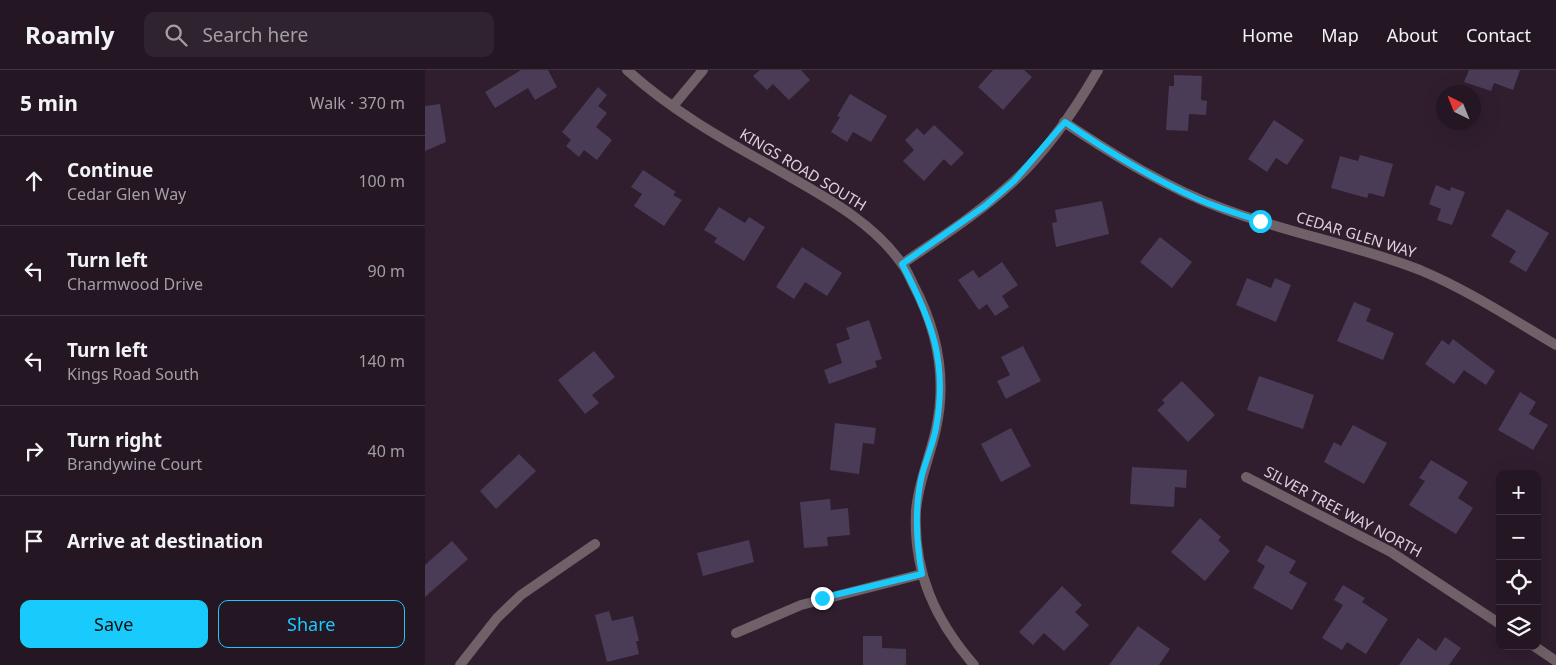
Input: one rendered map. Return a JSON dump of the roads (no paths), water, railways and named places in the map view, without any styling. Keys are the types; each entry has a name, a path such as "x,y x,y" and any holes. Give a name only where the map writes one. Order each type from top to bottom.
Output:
{"street":[{"name":"KINGS ROAD SOUTH","path":"627,70 673,106 711,132 855,217 879,238 902,264 921,298 930,322 940,372 936,429 922,477 917,510 916,536 922,574 929,595 942,622 959,648 974,665"},
{"path":"673,106 703,70"},
{"path":"902,264 985,206 1014,181 1065,122 1098,70"},
{"name":"CEDAR GLEN WAY","path":"1065,122 1134,166 1198,199 1251,218 1389,259 1421,271 1473,295 1556,345"},
{"name":"SILVER TREE WAY NORTH","path":"1246,477 1391,552 1496,621"},
{"path":"460,665 497,618 521,596 595,544"},
{"path":"736,633 801,605 922,574"},
{"path":"1540,650 1556,661"}]}
